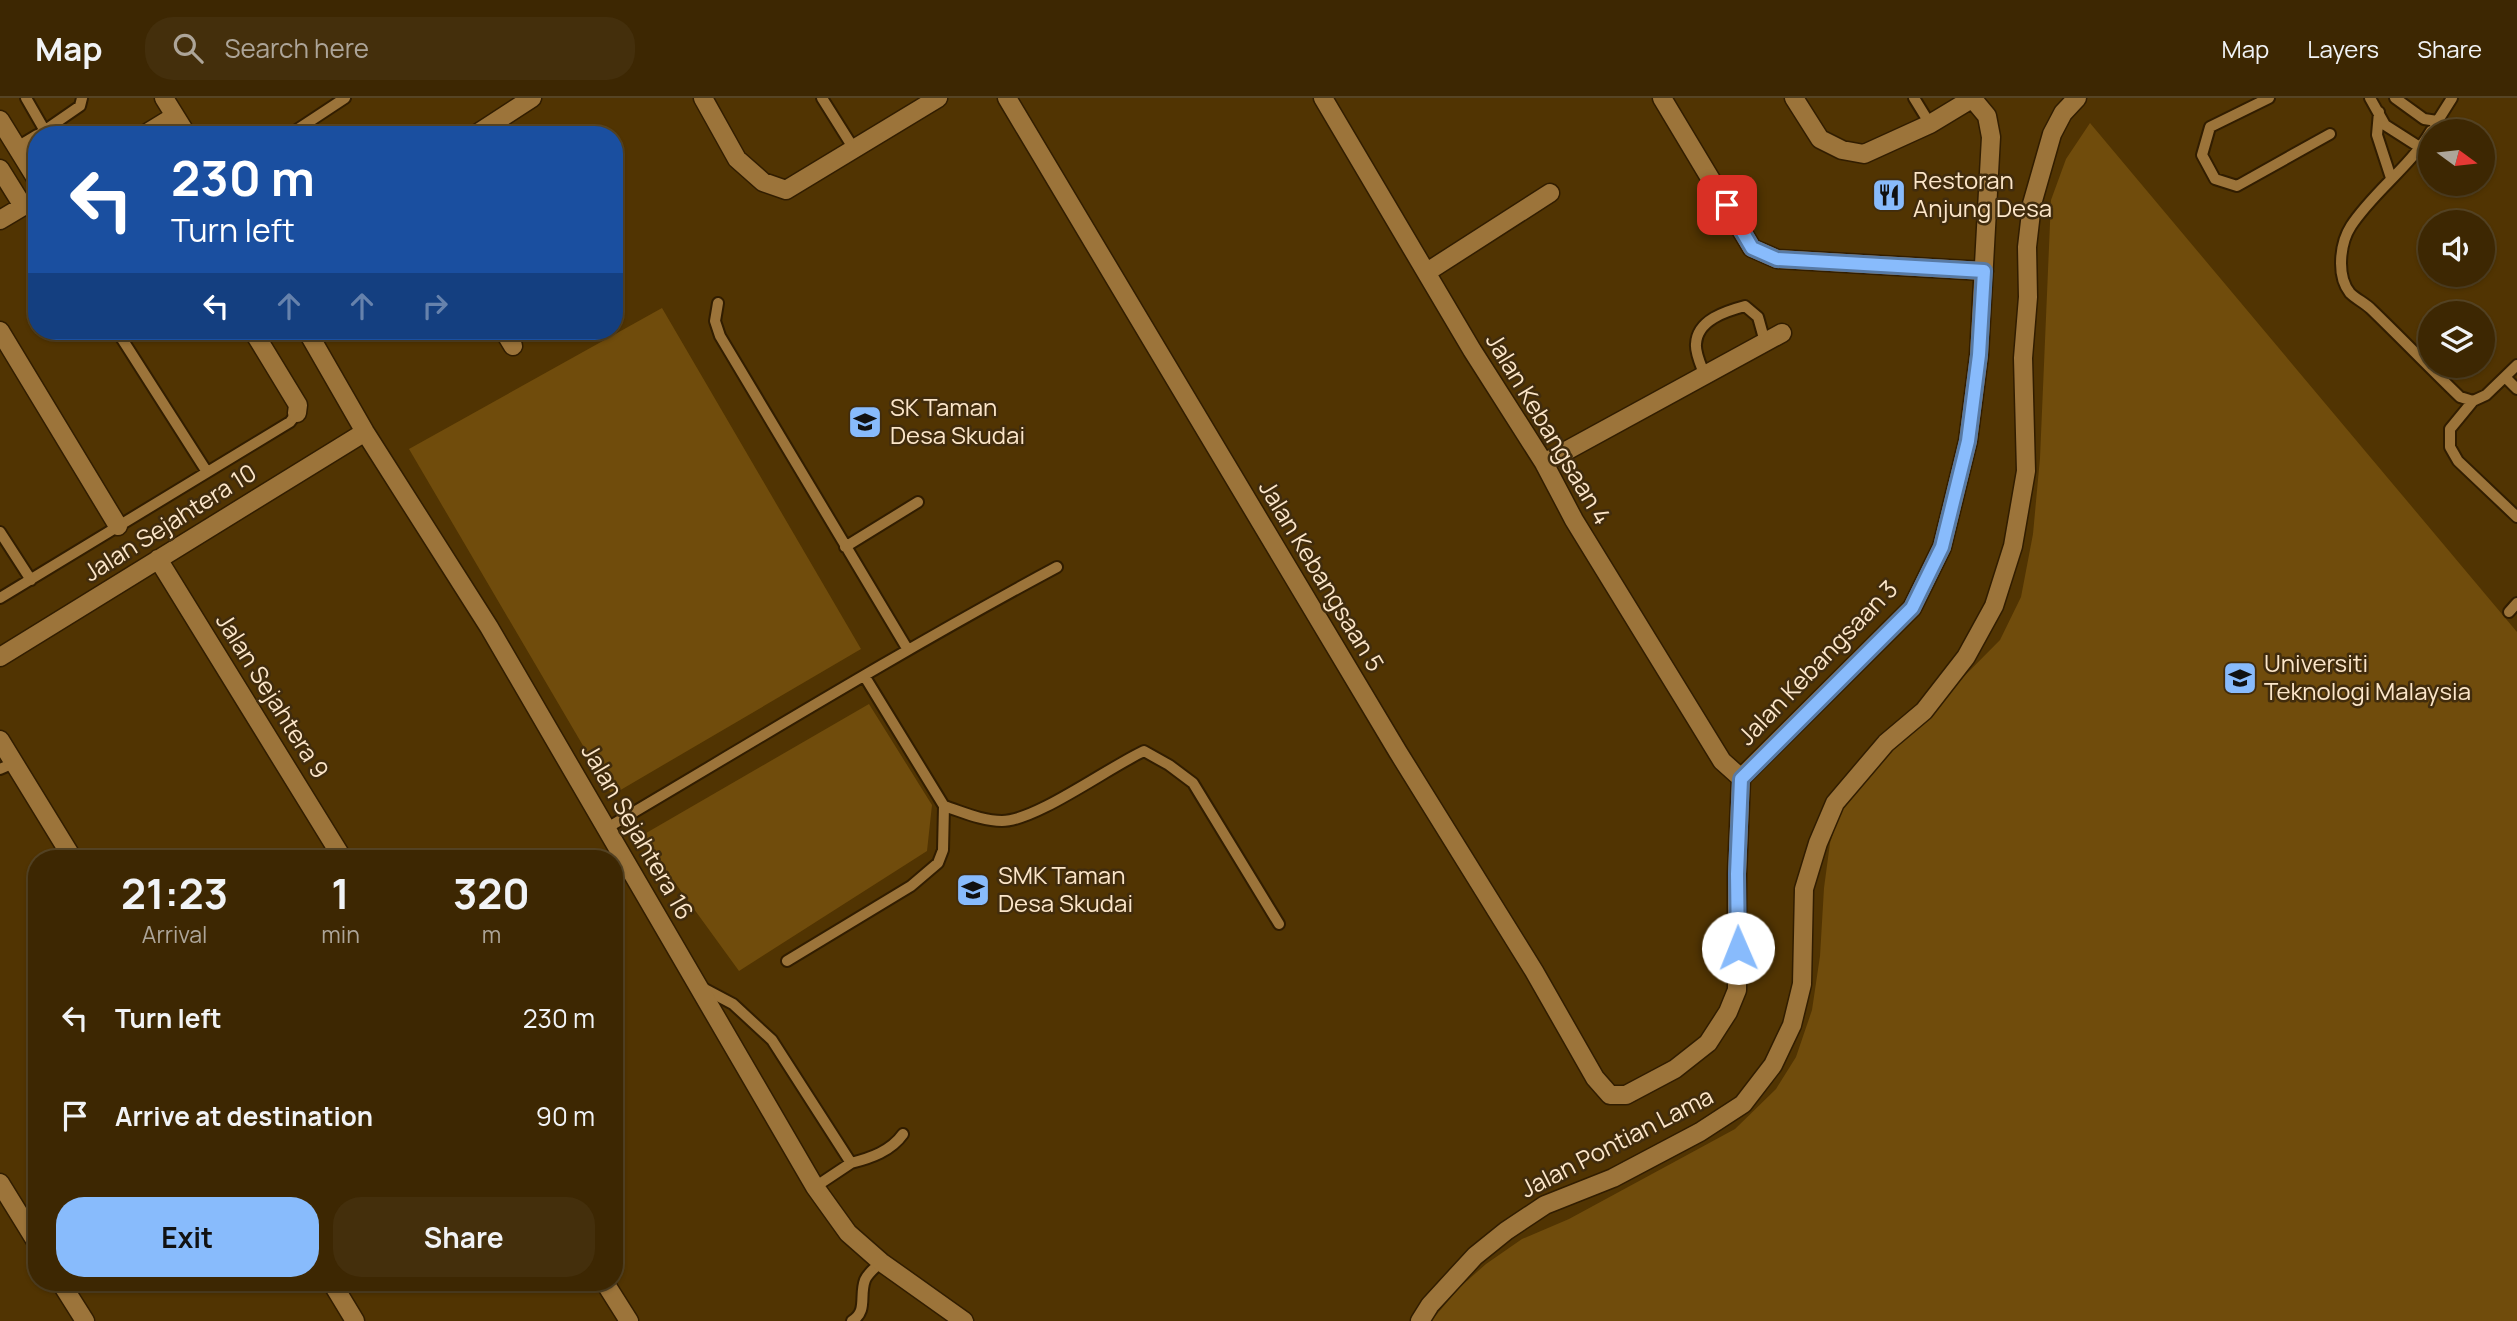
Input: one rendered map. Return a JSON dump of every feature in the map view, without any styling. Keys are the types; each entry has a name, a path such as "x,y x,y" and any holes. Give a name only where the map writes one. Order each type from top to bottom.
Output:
{"street":[{"path":"164,98 182,126"},
{"path":"485,126 508,105 532,98"},
{"path":"703,98 737,159 763,182 786,190 937,98"},
{"name":"Jalan Kebangsaan 5","path":"1007,98 1391,740 1534,971 1595,1078"},
{"name":"Jalan Kebangsaan 4","path":"1323,98 1472,349 1544,463 1574,520 1722,761 1741,779"},
{"path":"1662,98 1752,248 1777,259 1984,271"},
{"path":"1794,98 1820,139 1842,150 1864,154 1930,124 1972,98"},
{"name":"Jalan Kebangsaan 3","path":"1595,1078 1610,1095 1626,1095 1642,1088 1675,1069 1708,1043 1728,1013 1737,990 1737,874 1741,779 1912,608 1942,547 1968,441 1979,355 1991,136 1987,116 1972,98"},
{"name":"Jalan Pontian Lama","path":"1420,1321 1430,1305 1475,1256 1506,1231 1545,1205 1612,1178 1700,1132 1743,1104 1773,1065 1792,1025 1802,984 1804,889 1818,843 1835,803 1886,743 1924,710 1966,657 1998,594 2013,546 2026,471 2023,358 2028,298 2027,247 2032,204 2052,134 2063,113 2077,98"},
{"path":"159,126 176,116"},
{"path":"0,120 28,165"},
{"path":"0,157 17,147"},
{"path":"0,169 28,199"},
{"path":"1427,272 1550,193"},
{"path":"0,220 28,205"},
{"path":"0,331 118,526"},
{"path":"1544,463 1782,333"},
{"path":"258,340 298,405 297,413"},
{"name":"Jalan Sejahtera 16","path":"312,340 365,432 489,627 619,850"},
{"name":"Jalan Sejahtera 10","path":"0,657 365,432"},
{"name":"Jalan Sejahtera 9","path":"158,559 338,850"},
{"path":"0,740 7,766 67,850"},
{"name":"Jalan Sejahtera 16","path":"623,856 815,1187 848,1233 881,1262 964,1321"},
{"path":"0,1183 28,1228"},
{"path":"66,1291 85,1321"},
{"path":"337,1291 355,1321"},
{"path":"610,1291 629,1321"}],"lane":[{"path":"26,98 37,126"},
{"path":"51,126 80,106 82,98"},
{"path":"303,126 345,98"},
{"path":"822,98 854,149"},
{"path":"1914,98 1930,124"},
{"path":"2269,98 2210,127 2202,155 2215,179 2237,186 2330,134"},
{"path":"2370,98 2385,125 2418,146"},
{"path":"2395,98 2424,119"},
{"path":"2438,119 2452,98"},
{"path":"2379,112 2376,135 2391,178"},
{"path":"17,147 28,141"},
{"path":"2418,151 2391,178 2350,228 2341,250 2343,277 2349,292 2368,306 2460,397 2473,401"},
{"path":"718,303 715,321 720,335 908,650"},
{"path":"1705,376 1695,346 1699,331 1722,312 1745,306 1758,317 1765,342"},
{"path":"123,340 207,472"},
{"path":"2517,365 2486,394 2473,401 2450,429 2450,447 2458,460 2517,517"},
{"path":"2505,377 2517,389"},
{"path":"0,598 290,422 297,413"},
{"path":"845,547 918,502"},
{"path":"0,532 31,580"},
{"path":"607,828 865,677 938,631 1057,568"},
{"path":"788,961 911,886 938,863 943,850 944,806 865,677"},
{"path":"944,806 985,819 1006,821 1038,810 1144,751 1193,783 1279,924"},
{"path":"696,985 733,1004 772,1040 851,1163"},
{"path":"815,1187 851,1163 895,1146 903,1134"},
{"path":"852,1321 860,1316 863,1308 861,1298 866,1277 881,1262"}],"shaded area":[{"name":"Universiti Teknologi Malaysia","path":"2090,123 2517,632 2517,1321 1431,1321 1460,1287 1486,1264 1522,1239 1569,1219 1735,1129 1776,1089 1796,1057 1812,1010 1820,956 1830,843 1840,812 1890,751 2000,640 2021,597 2033,534 2040,458 2051,200 2066,159"},
{"path":"662,308 861,649 612,795 409,449 605,340 623,340 623,330"},
{"path":"869,704 932,805 927,851 739,971 641,836"}],"place":[{"name":"Restoran Anjung Desa","path":"1889,195"},
{"name":"SK Taman Desa Skudai","path":"865,422"},
{"name":"Universiti Teknologi Malaysia","path":"2240,678"},
{"name":"SMK Taman Desa Skudai","path":"973,890"}],"route":[{"path":"1727,205 1752,248 1777,259 1984,271 1979,355 1968,441 1942,547 1912,608 1741,779 1737,874 1738,948"}]}
